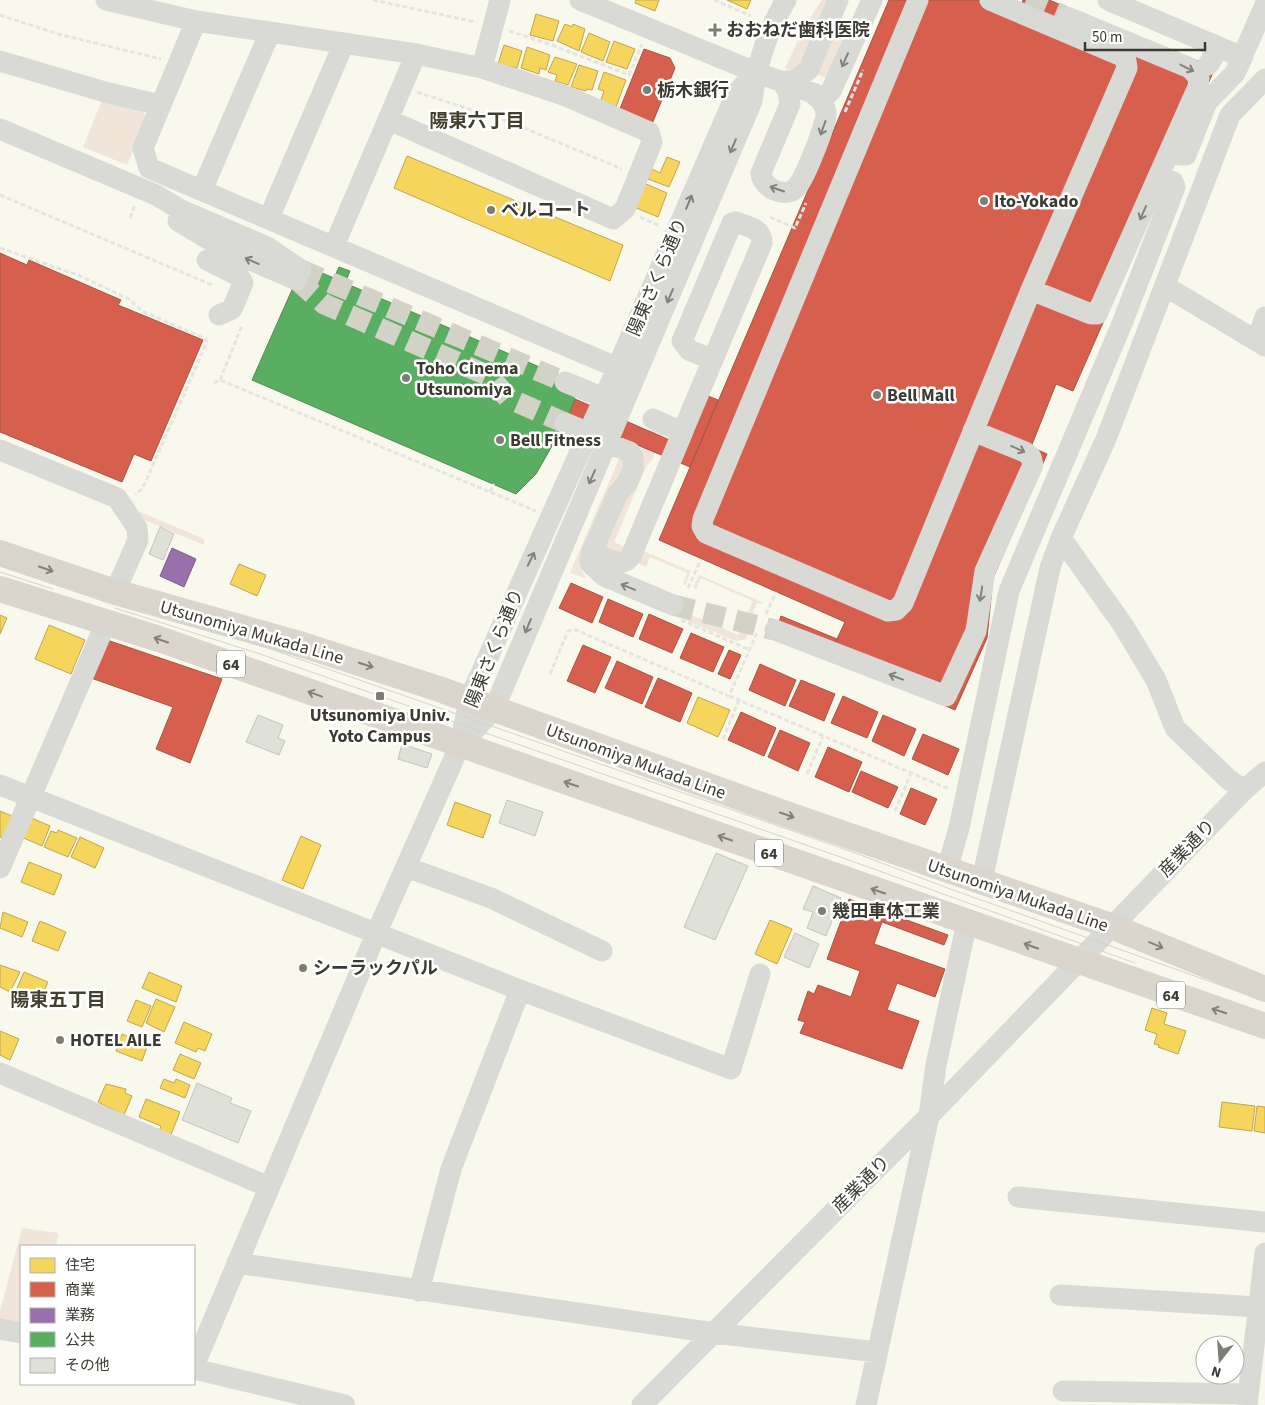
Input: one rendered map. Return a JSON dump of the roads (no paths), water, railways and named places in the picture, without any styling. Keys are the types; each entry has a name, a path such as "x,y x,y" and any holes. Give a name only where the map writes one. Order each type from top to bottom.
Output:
{"main road":[{"name":"Utsunomiya Mukada Line","path":"0,553 116,592 303,645 469,700 947,870 1111,926 1265,990"},
{"name":"Utsunomiya Mukada Line","path":"0,589 105,620 1265,1026"}],"street":[{"path":"106,0 196,21 416,54 482,68 566,96 649,132 652,142 624,209 613,218 389,120"},
{"path":"482,68 500,0"},
{"path":"580,0 755,72 814,95 824,97 831,92 872,0"},
{"name":"陽東さくら通り","path":"460,745 469,700 598,438 752,101 755,72 772,26 786,0"},
{"path":"780,81 795,81 809,69 838,0"},
{"path":"918,0 702,526 706,533 888,611 896,610 903,603 1031,290 1127,68 1122,56 990,0"},
{"path":"1108,0 1243,56"},
{"path":"1180,155 1186,155 1207,102 1235,72 1265,5"},
{"path":"1130,43 1128,38 1136,16 1134,11"},
{"path":"1031,290 1091,314 1098,314 1198,87 1199,78 1190,68 1062,15"},
{"path":"196,21 142,148 149,168 618,368"},
{"path":"202,190 270,32"},
{"path":"269,218 344,43"},
{"path":"1208,65 1215,54 1209,43"},
{"path":"334,246 416,54"},
{"path":"0,61 104,92 160,105"},
{"name":"陽東さくら通り","path":"614,403 618,368 736,94 755,72"},
{"path":"780,81 788,90 790,104 761,173 765,183 774,190 787,192 796,188 808,163 826,118 823,103 814,95"},
{"path":"980,881 986,862 1050,568 1061,538 1106,439 1230,115 1261,89"},
{"path":"0,129 156,195 181,210 267,247 299,275 225,249 142,199 0,140"},
{"path":"947,870 959,828 1009,591 1121,326 1175,186 1173,182 1166,179"},
{"path":"595,545 600,556 622,563 628,560 681,431 713,360 762,243 762,234 759,230 736,222 732,223 682,341 689,350 713,360"},
{"path":"208,260 239,276 243,283 232,309 219,315"},
{"path":"1165,286 1261,343 1265,317"},
{"path":"565,382 681,431"},
{"path":"629,525 667,435 667,430 653,419"},
{"path":"565,423 630,452 633,456 633,469 627,483 617,494 595,545 590,563 595,570 614,581 673,605"},
{"path":"767,624 946,696 976,631 985,571 1033,465 1031,457 1025,452 974,430"},
{"name":"陽東さくら通り","path":"460,745 494,709 543,588 598,438"},
{"path":"0,450 117,498 137,528 138,540 116,592"},
{"path":"1061,538 1123,625 1152,672 1175,728 1228,779 1244,790"},
{"path":"0,868 102,632 105,620"},
{"path":"195,1366 376,934 460,745"},
{"name":"産業通り","path":"642,1405 929,1116 1244,790 1265,772"},
{"path":"0,785 520,990 731,1069 760,974"},
{"path":"406,866 491,898 602,951"},
{"path":"866,1405 929,1116 936,1065 967,922"},
{"path":"419,1292 451,1169 520,990"},
{"path":"0,1073 269,1187"},
{"path":"1018,1197 1265,1222"},
{"path":"1063,1391 1247,1400 1264,1258"},
{"path":"237,1263 419,1292 714,1333 877,1352"},
{"path":"1060,1295 1258,1307"},
{"path":"0,1329 20,1333"},
{"path":"195,1368 345,1405"}],"tunnel":[{"path":"1026,0 1062,15"},
{"path":"301,270 565,382"},
{"path":"297,280 324,304 489,376 508,398 565,423"},
{"path":"673,605 775,630"}],"tram line":[{"path":"0,564 259,645 850,851 953,890 1265,1001"},
{"path":"0,572 53,589"},
{"path":"115,608 257,653 846,859 1135,963"}],"place":[{"name":"おおねだ歯科医院","path":"715,30"},
{"name":"栃木銀行","path":"647,90"},
{"name":"Ito-Yokado","path":"984,201"},
{"name":"ベルコート","path":"491,210"},
{"name":"Toho Cinema Utsunomiya","path":"406,378"},
{"name":"Bell Mall","path":"877,395"},
{"name":"Bell Fitness","path":"500,440"},
{"name":"Utsunomiya Univ. Yoto Campus","path":"380,696"},
{"name":"幾田車体工業","path":"822,911"},
{"name":"シーラックパル","path":"303,968"},
{"name":"HOTEL AILE","path":"60,1040"}],"district":[{"name":"陽東六丁目","path":"477,120"},
{"name":"陽東五丁目","path":"58,999"}]}
